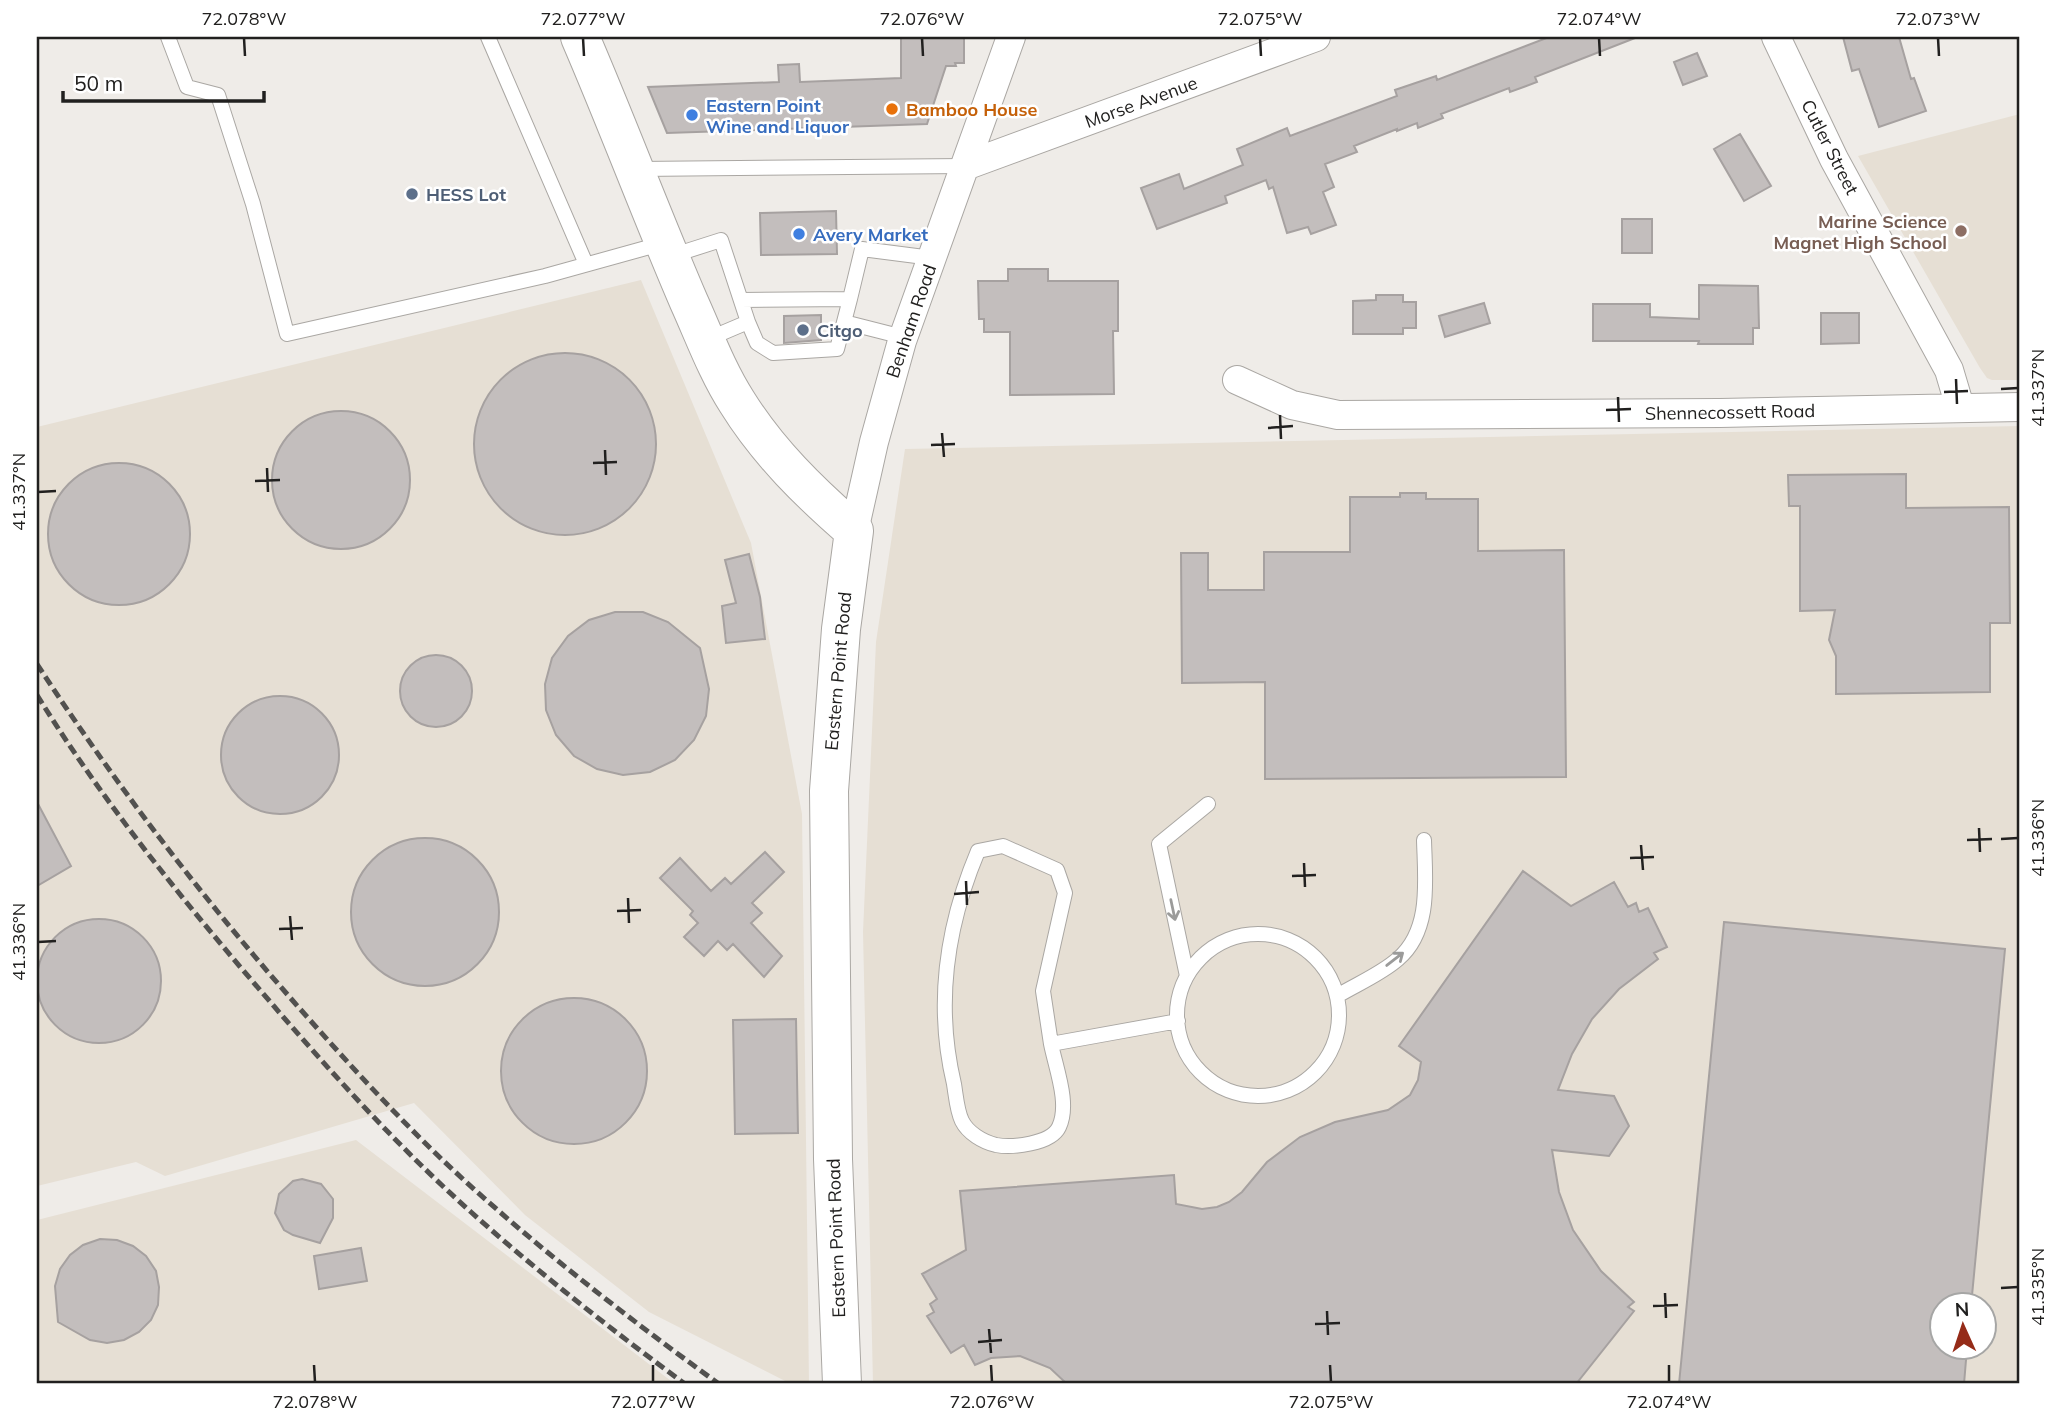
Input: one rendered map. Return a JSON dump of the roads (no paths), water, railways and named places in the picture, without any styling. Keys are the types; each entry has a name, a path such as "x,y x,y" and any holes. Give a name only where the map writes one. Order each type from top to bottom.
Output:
{"main road":[{"path":"580,37 666,250 723,379 761,436 805,487 854,531"},
{"name":"Eastern Point Road","path":"842,1384 833,1159 829,791 841,629 854,531"}],"street":[{"name":"Benham Road","path":"854,531 877,430 904,337 1011,37"},
{"name":"Morse Avenue","path":"965,166 1316,37"},
{"name":"Cutler Street","path":"1776,37 1834,159 1949,370 1960,407"},
{"name":"Shennecossett Road","path":"1237,380 1292,405 1338,415 1720,413 2020,407"}],"lane":[{"path":"168,37 187,87 218,95 253,204 287,334 586,264 721,240 757,343 773,353 837,349 862,249 932,258"},
{"path":"488,37 586,264"},
{"path":"634,169 965,166"},
{"path":"741,300 850,299"},
{"path":"706,340 748,322"},
{"path":"844,322 904,337"},
{"path":"1187,976 1159,844 1208,804"},
{"path":"1337,996 1398,959 1416,939 1423,911 1424,840"},
{"path":"1003,846 1057,870 1065,893 1043,991 1051,1044 1064,1111 1058,1130 1042,1142 997,1145 975,1136 962,1121 950,1069 944,978 948,945 978,851 1003,846"},
{"path":"1255,934 1282,937 1307,950 1326,970 1337,996 1340,1022 1334,1047 1320,1069 1300,1085 1275,1095 1249,1096 1224,1089 1202,1075 1186,1054 1178,1029 1178,1002 1187,976 1204,954 1228,940 1255,934"},
{"path":"1051,1044 1178,1021"}],"railway":[{"path":"37,664 135,806 205,896 279,985 374,1091 504,1216 656,1338 719,1384"},
{"path":"37,695 115,810 171,883 310,1048 362,1104 415,1159 497,1235 576,1301 685,1384"}],"place":[{"name":"Bamboo House","path":"892,109"},
{"name":"Eastern Point Wine and Liquor","path":"692,115"},
{"name":"HESS Lot","path":"412,194"},
{"name":"Marine Science Magnet High School","path":"1961,231"},
{"name":"Avery Market","path":"799,234"},
{"name":"Citgo","path":"803,330"}]}
